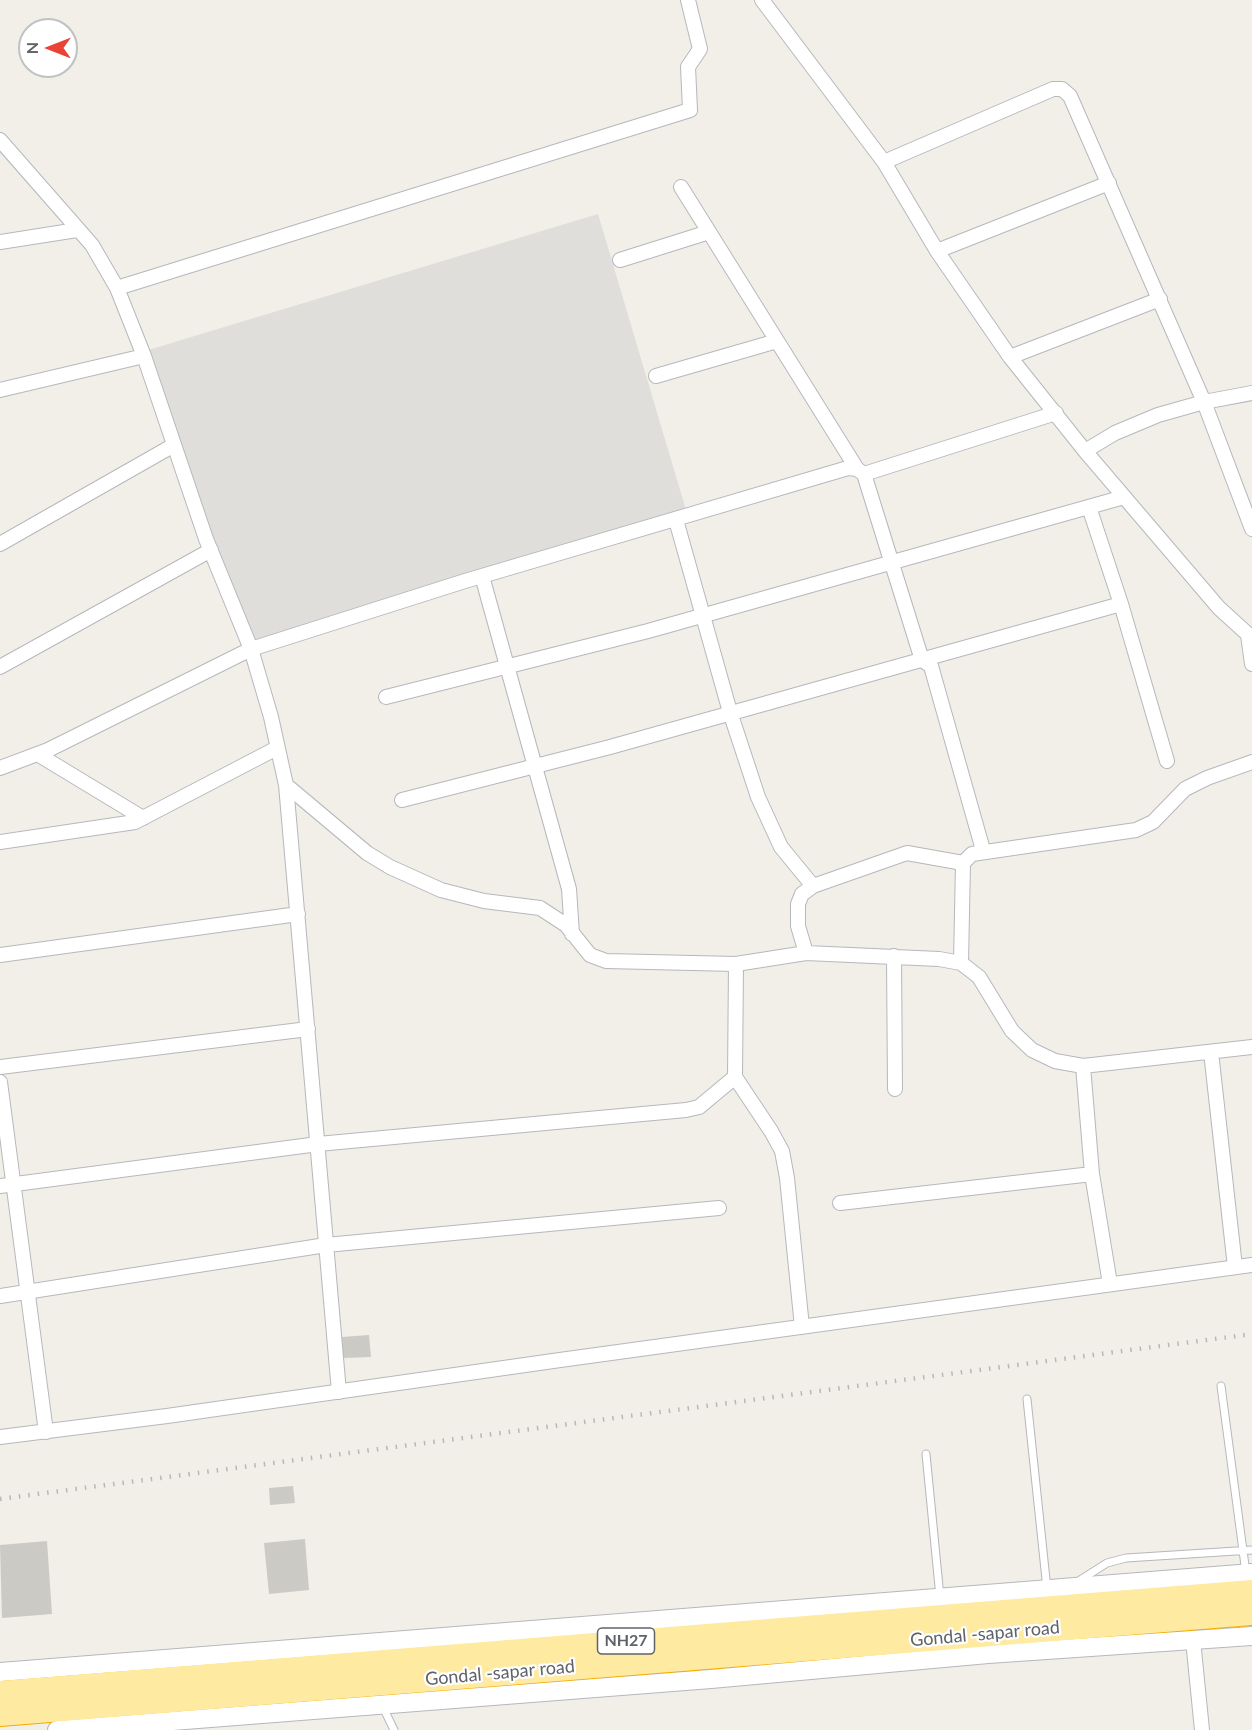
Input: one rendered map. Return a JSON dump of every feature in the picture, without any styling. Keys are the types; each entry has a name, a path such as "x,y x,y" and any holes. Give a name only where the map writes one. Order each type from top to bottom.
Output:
{"highway":[{"name":"NH27","path":"0,1693 1250,1579"},
{"name":"Gondal -sapar road","path":"0,1714 1252,1613"}],"street":[{"path":"117,288 690,110 688,67 700,49 688,0"},
{"path":"762,0 884,162 937,251 1010,357 1085,451 1219,608 1250,637 1252,664"},
{"path":"884,162 1053,89 1062,89 1070,96 1204,402 1252,529"},
{"path":"0,140 92,245 117,288 144,356 211,550 251,649 285,785 339,1392"},
{"path":"937,251 1109,183"},
{"path":"681,187 861,472 894,562 922,660 931,666 983,850"},
{"path":"0,242 77,230"},
{"path":"620,260 709,232"},
{"path":"1010,357 1160,299"},
{"path":"656,376 777,341"},
{"path":"0,390 144,356"},
{"path":"1085,451 1134,424 1204,402 1252,393"},
{"path":"0,768 39,755 251,649 482,576 839,470 861,472 1056,413"},
{"path":"0,544 174,445"},
{"path":"386,697 703,615 1124,496"},
{"path":"1089,507 1121,604 1167,761"},
{"path":"676,520 730,712 769,824 781,847 813,886"},
{"path":"0,667 211,550"},
{"path":"482,576 569,889 572,934"},
{"path":"402,800 535,766 1121,604"},
{"path":"0,842 118,827 143,818 277,748"},
{"path":"39,755 143,818"},
{"path":"961,963 963,863 972,854 983,850 1136,830 1152,822 1185,789 1207,778 1252,762"},
{"path":"285,785 367,853 390,867 441,890 484,901 540,908 553,914 590,955 606,961 736,964 806,953 894,956 961,963 979,977 1012,1031 1032,1050 1055,1061 1083,1066 1252,1047"},
{"path":"806,953 797,914 802,894 813,886 907,853 963,863"},
{"path":"0,955 298,914"},
{"path":"894,956 895,1089"},
{"path":"736,964 735,1077 782,1151 787,1178 802,1328"},
{"path":"0,1067 308,1029"},
{"path":"1211,1052 1235,1267"},
{"path":"1083,1066 1092,1174 1110,1284"},
{"path":"7,1185 318,1143 686,1110 699,1107 735,1077"},
{"path":"0,1082 7,1185 28,1292 46,1432"},
{"path":"840,1203 1092,1174"},
{"path":"0,1296 326,1245 719,1208"},
{"path":"0,1437 1252,1265"},
{"path":"0,1672 1047,1588 1250,1579"},
{"path":"57,1730 231,1723 381,1703 1252,1636"},
{"path":"1193,1640 1202,1730"}],"lane":[{"path":"1221,1386 1243,1551 1250,1579"},
{"path":"1026,1399 1047,1588"},
{"path":"926,1454 940,1597"},
{"path":"1070,1587 1107,1563 1126,1558 1252,1550"},
{"path":"381,1703 394,1730"}],"shaded area":[{"path":"598,214 686,510 241,645 145,351"}],"building":[{"path":"369,1335 371,1357 343,1358 342,1337"},
{"path":"293,1486 295,1503 270,1505 269,1488"},
{"path":"305,1539 309,1590 269,1594 264,1543"},
{"path":"47,1541 52,1614 2,1618 0,1545"}],"railway":[{"path":"0,1499 1252,1334"}]}
